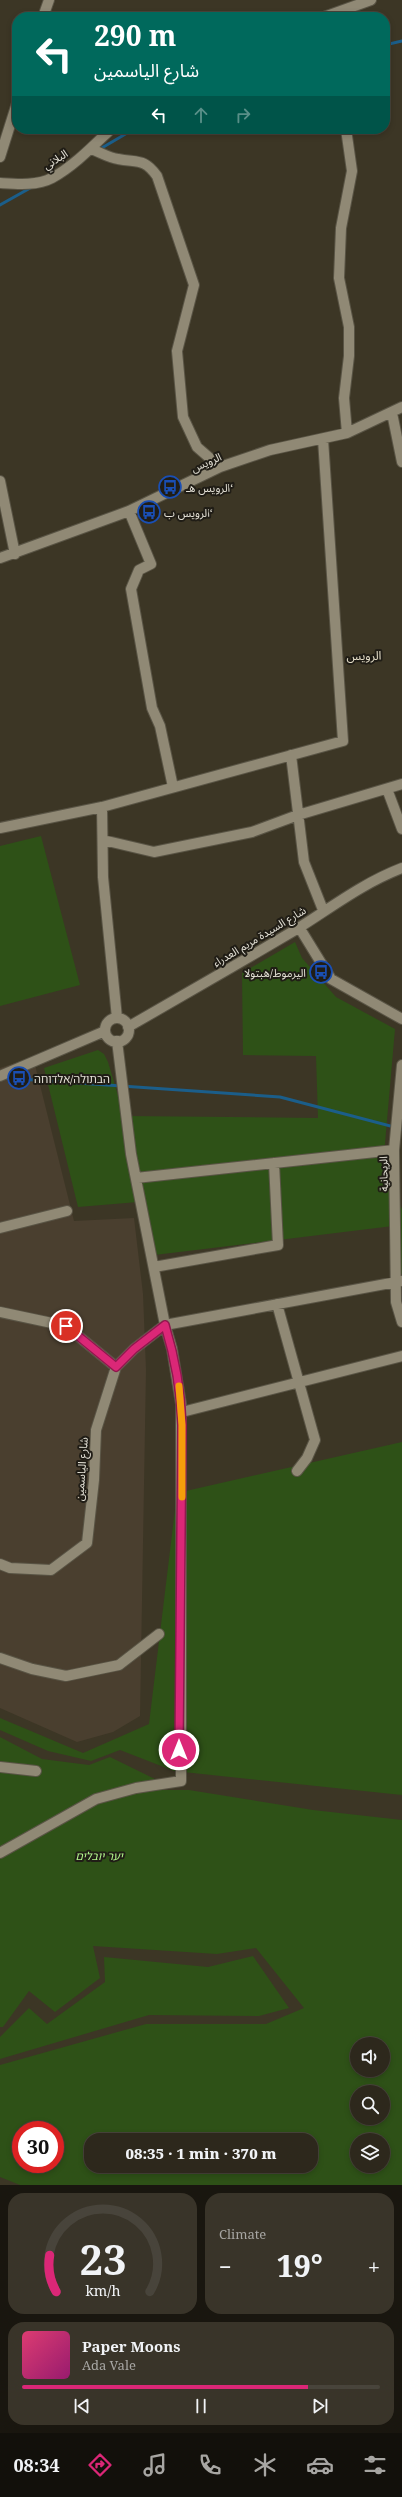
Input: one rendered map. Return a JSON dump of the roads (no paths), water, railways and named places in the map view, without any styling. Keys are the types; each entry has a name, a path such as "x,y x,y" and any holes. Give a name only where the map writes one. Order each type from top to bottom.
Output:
{"street":[{"path":"45,12 49,0"},
{"path":"338,12 371,0"},
{"path":"0,158 12,119"},
{"name":"البلاني","path":"0,183 21,185 51,179 91,149 106,134"},
{"path":"347,134 352,171 341,228 339,278 349,327 349,356 344,398 347,433"},
{"path":"91,149 117,159 138,161 148,165 157,176 194,285 176,351 183,417 197,447 220,467"},
{"name":"الرويس","path":"0,558 15,554 129,511 220,467 270,450 347,433 402,407"},
{"path":"392,413 402,462"},
{"path":"0,828 102,807 343,741 323,439"},
{"path":"0,481 15,554"},
{"path":"129,511 151,564 139,570 131,589 152,708 160,726 173,787"},
{"path":"291,755 304,862 323,910"},
{"path":"103,840 154,852 252,832 298,815 402,784"},
{"path":"387,789 402,829"},
{"path":"102,807 103,878 117,1018"},
{"name":"شارع السيدة مريم العدراء","path":"128,1027 299,927 323,910 383,875 402,868"},
{"path":"299,927 331,979 402,1019"},
{"path":"117,1018 124,1021 128,1027 126,1037 117,1041 108,1038 105,1031 107,1023 117,1018"},
{"path":"0,1076 105,1031"},
{"path":"0,1853 96,1799 136,1788 181,1781 182,1412 172,1348 165,1325 136,1178 117,1041"},
{"name":"الريحانية","path":"402,1065 394,1150 399,1282 396,1302 402,1322"},
{"path":"136,1178 394,1150"},
{"path":"154,1268 278,1245 274,1163"},
{"path":"0,1228 68,1211"},
{"path":"165,1325 399,1282"},
{"path":"277,1304 315,1440 308,1458 297,1471"},
{"path":"0,1312 66,1326 116,1367"},
{"name":"شارع الياسمين","path":"0,1564 10,1568 51,1570 87,1543 94,1480 96,1430 116,1367 134,1349 165,1325"},
{"path":"182,1412 402,1356"},
{"path":"0,1658 32,1668 66,1676 119,1665 159,1634"},
{"path":"0,1767 36,1771"}],"waterway":[{"path":"390,44 402,41"},
{"path":"100,149 126,134"},
{"path":"0,205 32,187"},
{"path":"5,1078 280,1097 402,1129"}],"place":[{"name":"الرويس هـ‘","path":"170,487"},
{"name":"الرويس ب‘","path":"149,512"},
{"name":"اليرموط/هبتولا","path":"321,972"},
{"name":"הבתולה/אלדוחה","path":"19,1078"}],"district":[{"name":"الرويس","path":"364,655"}],"park label":[{"name":"יער יובלים","path":"99,1855"}]}
